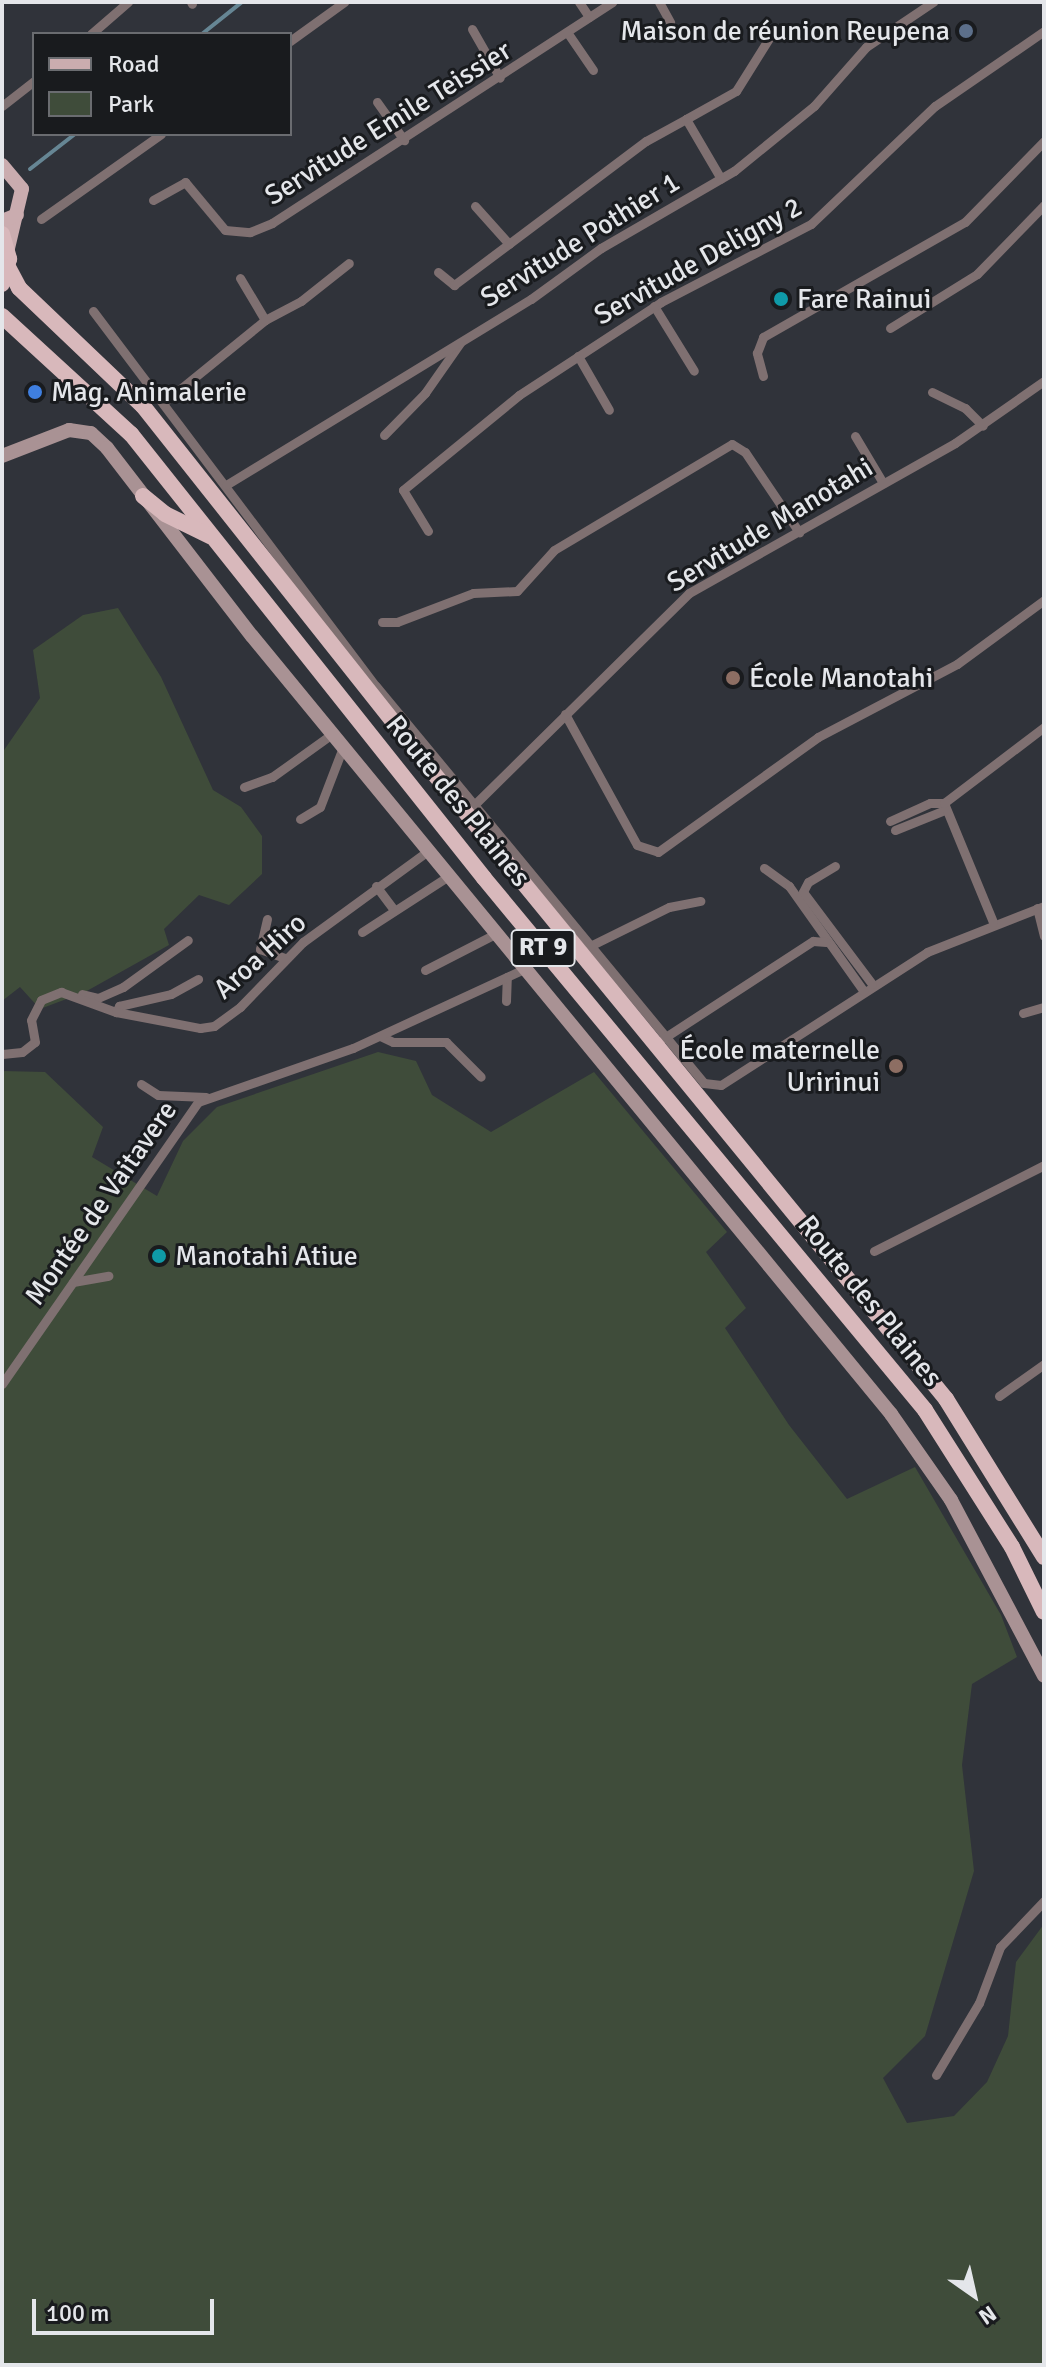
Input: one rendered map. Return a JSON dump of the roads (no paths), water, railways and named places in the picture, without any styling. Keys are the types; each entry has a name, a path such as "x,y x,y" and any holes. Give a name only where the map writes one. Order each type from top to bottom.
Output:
{"highway":[{"path":"2,284 8,267 5,241"},
{"name":"Route des Plaines","path":"8,267 19,288 143,406 431,770 946,1399 1044,1557"},
{"name":"Route des Plaines","path":"2,316 122,423 484,878 925,1410 1012,1547 1044,1612"},
{"path":"143,496 165,514 216,540"}],"main road":[{"path":"2,165 22,189 17,215 5,241"},
{"path":"2,221 17,215"},
{"name":"Route des Plaines","path":"2,456 69,430 91,433 332,734 919,1452 972,1537 1044,1676"}],"street":[{"path":"93,32 128,2"},
{"path":"292,40 344,2"},
{"path":"579,2 589,17"},
{"name":"Servitude Emile Teissier","path":"153,200 185,182 225,230 250,232 311,201 612,2"},
{"path":"659,2 670,22"},
{"name":"Servitude Pothier 1","path":"226,485 462,340 601,248 721,179 814,106 866,47 933,2"},
{"path":"472,29 500,78"},
{"name":"Servitude Deligny 2","path":"428,531 403,497 403,490 519,395 654,306 811,224 935,106 1044,31"},
{"path":"567,32 593,70"},
{"path":"438,272 454,285 646,141 736,91 771,35"},
{"path":"2,106 32,83"},
{"path":"377,102 404,140"},
{"path":"686,119 721,179"},
{"path":"41,219 158,136"},
{"path":"763,376 757,353 763,337 965,222 1044,141"},
{"path":"890,328 977,274 1044,205"},
{"path":"475,206 509,244"},
{"path":"163,403 265,320 301,301 349,263"},
{"path":"240,278 265,320"},
{"path":"654,306 694,371"},
{"path":"93,311 376,686 664,1038 709,1087 738,1074 868,987 993,922 1041,907 1044,936"},
{"path":"384,435 425,393 462,340"},
{"path":"578,356 609,410"},
{"name":"Servitude Manotahi","path":"474,805 689,593 983,426 1044,381"},
{"path":"932,392 965,408 983,426"},
{"path":"855,436 883,483"},
{"path":"382,622 397,622 473,593 517,591 554,550 732,444 745,452 799,532"},
{"path":"565,714 637,845 658,852 722,811 806,745 957,664 1044,600"},
{"path":"944,806 1044,727"},
{"path":"244,787 272,777 332,734"},
{"path":"300,819 320,807 343,747"},
{"path":"893,826 930,803 944,806"},
{"path":"944,806 993,922"},
{"name":"Aroa Hiro","path":"41,1000 61,992 116,1012 200,1028 214,1026 240,1007 285,958 376,886 429,850"},
{"path":"835,866 808,882 803,892 868,987"},
{"path":"764,868 789,886 826,942 868,987"},
{"path":"362,932 450,875"},
{"path":"376,886 394,910"},
{"path":"590,946 669,907 700,901"},
{"path":"267,919 260,949 285,958"},
{"path":"425,970 497,933"},
{"path":"2,1054 22,1052 35,1042 31,1020 41,1000 53,987 98,998 149,973 188,940"},
{"path":"664,1038 813,941 826,942"},
{"name":"Montée de Vaitavere","path":"2,1384 157,1168 195,1106 206,1097 380,1036 526,968"},
{"path":"506,1001 507,977"},
{"path":"116,1012 119,1006 171,994 198,979"},
{"path":"1023,1013 1044,1007"},
{"path":"380,1036 393,1042 446,1042 481,1077"},
{"path":"141,1084 158,1095 206,1097"},
{"path":"874,1251 1044,1165"},
{"path":"73,1282 108,1276"},
{"path":"999,1396 1044,1364"},
{"path":"936,2075 979,2003 1000,1947 1044,1901"}],"waterway":[{"path":"204,32 242,2"},
{"path":"30,169 72,136"}],"place":[{"name":"Maison de réunion Reupena","path":"966,31"},
{"name":"Fare Rainui","path":"781,299"},
{"name":"Mag. Animalerie","path":"35,392"},
{"name":"École Manotahi","path":"733,678"},
{"name":"École maternelle Uririnui","path":"896,1066"},
{"name":"Manotahi Atiue","path":"159,1256"}]}
